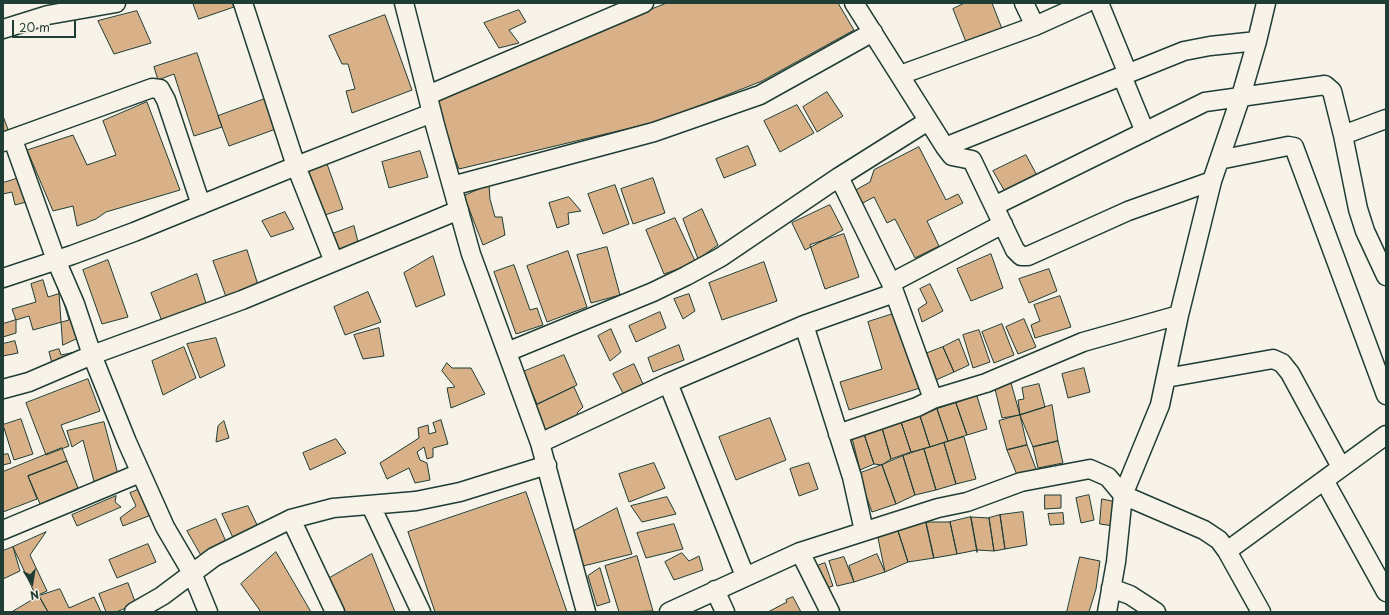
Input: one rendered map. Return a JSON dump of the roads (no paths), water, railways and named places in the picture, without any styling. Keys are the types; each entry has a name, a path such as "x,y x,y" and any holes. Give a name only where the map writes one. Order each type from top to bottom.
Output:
{"street":[{"path":"3,29 48,16 116,3"},
{"path":"243,3 296,166 334,262"},
{"path":"404,3 432,113 471,254 540,443 586,612"},
{"path":"854,3 945,147 952,156 972,160 1015,250 1021,256 1028,256 1128,211 1212,181"},
{"path":"1024,3 1035,26"},
{"path":"900,75 1035,26 1086,3"},
{"path":"1099,3 1145,132"},
{"path":"1106,612 1116,562 1124,495 1160,405 1179,315 1212,181 1241,96 1266,3"},
{"path":"428,94 633,5"},
{"path":"452,186 654,132 760,95 873,32"},
{"path":"945,147 1184,51 1210,46 1257,41"},
{"path":"994,206 1205,102 1325,85 1332,91 1343,135 1358,209 1365,231 1386,276"},
{"path":"201,205 166,100 160,89 152,88 8,141 75,304 92,355 140,473 165,527 192,573 208,612"},
{"path":"3,278 56,260 201,205 432,113"},
{"path":"1343,135 1386,119"},
{"path":"507,352 653,292 686,276 720,257 839,177 928,121"},
{"path":"1219,160 1288,146 1294,147 1386,396"},
{"path":"839,177 892,288 933,398"},
{"path":"3,389 29,382 92,355 209,313 458,210"},
{"path":"540,443 668,383 892,288 1003,224"},
{"path":"838,434 917,407 933,398 986,383 1083,342 1179,315"},
{"path":"804,325 852,477 864,531"},
{"path":"1166,378 1273,359 1282,363 1290,373 1341,467"},
{"path":"668,383 745,576"},
{"path":"1227,551 1386,435"},
{"path":"134,612 162,596 214,558 291,519 333,508 371,506 460,492 547,465"},
{"path":"669,612 800,552 938,508 967,502 1021,482 1090,469 1108,477 1124,495 1204,530 1219,540 1227,551 1261,612"},
{"path":"3,530 140,473"},
{"path":"1324,480 1386,592"},
{"path":"371,506 420,612"},
{"path":"291,519 335,612"},
{"path":"800,552 830,612"},
{"path":"1111,588 1130,595 1156,612"},
{"path":"715,590 725,612"}]}
